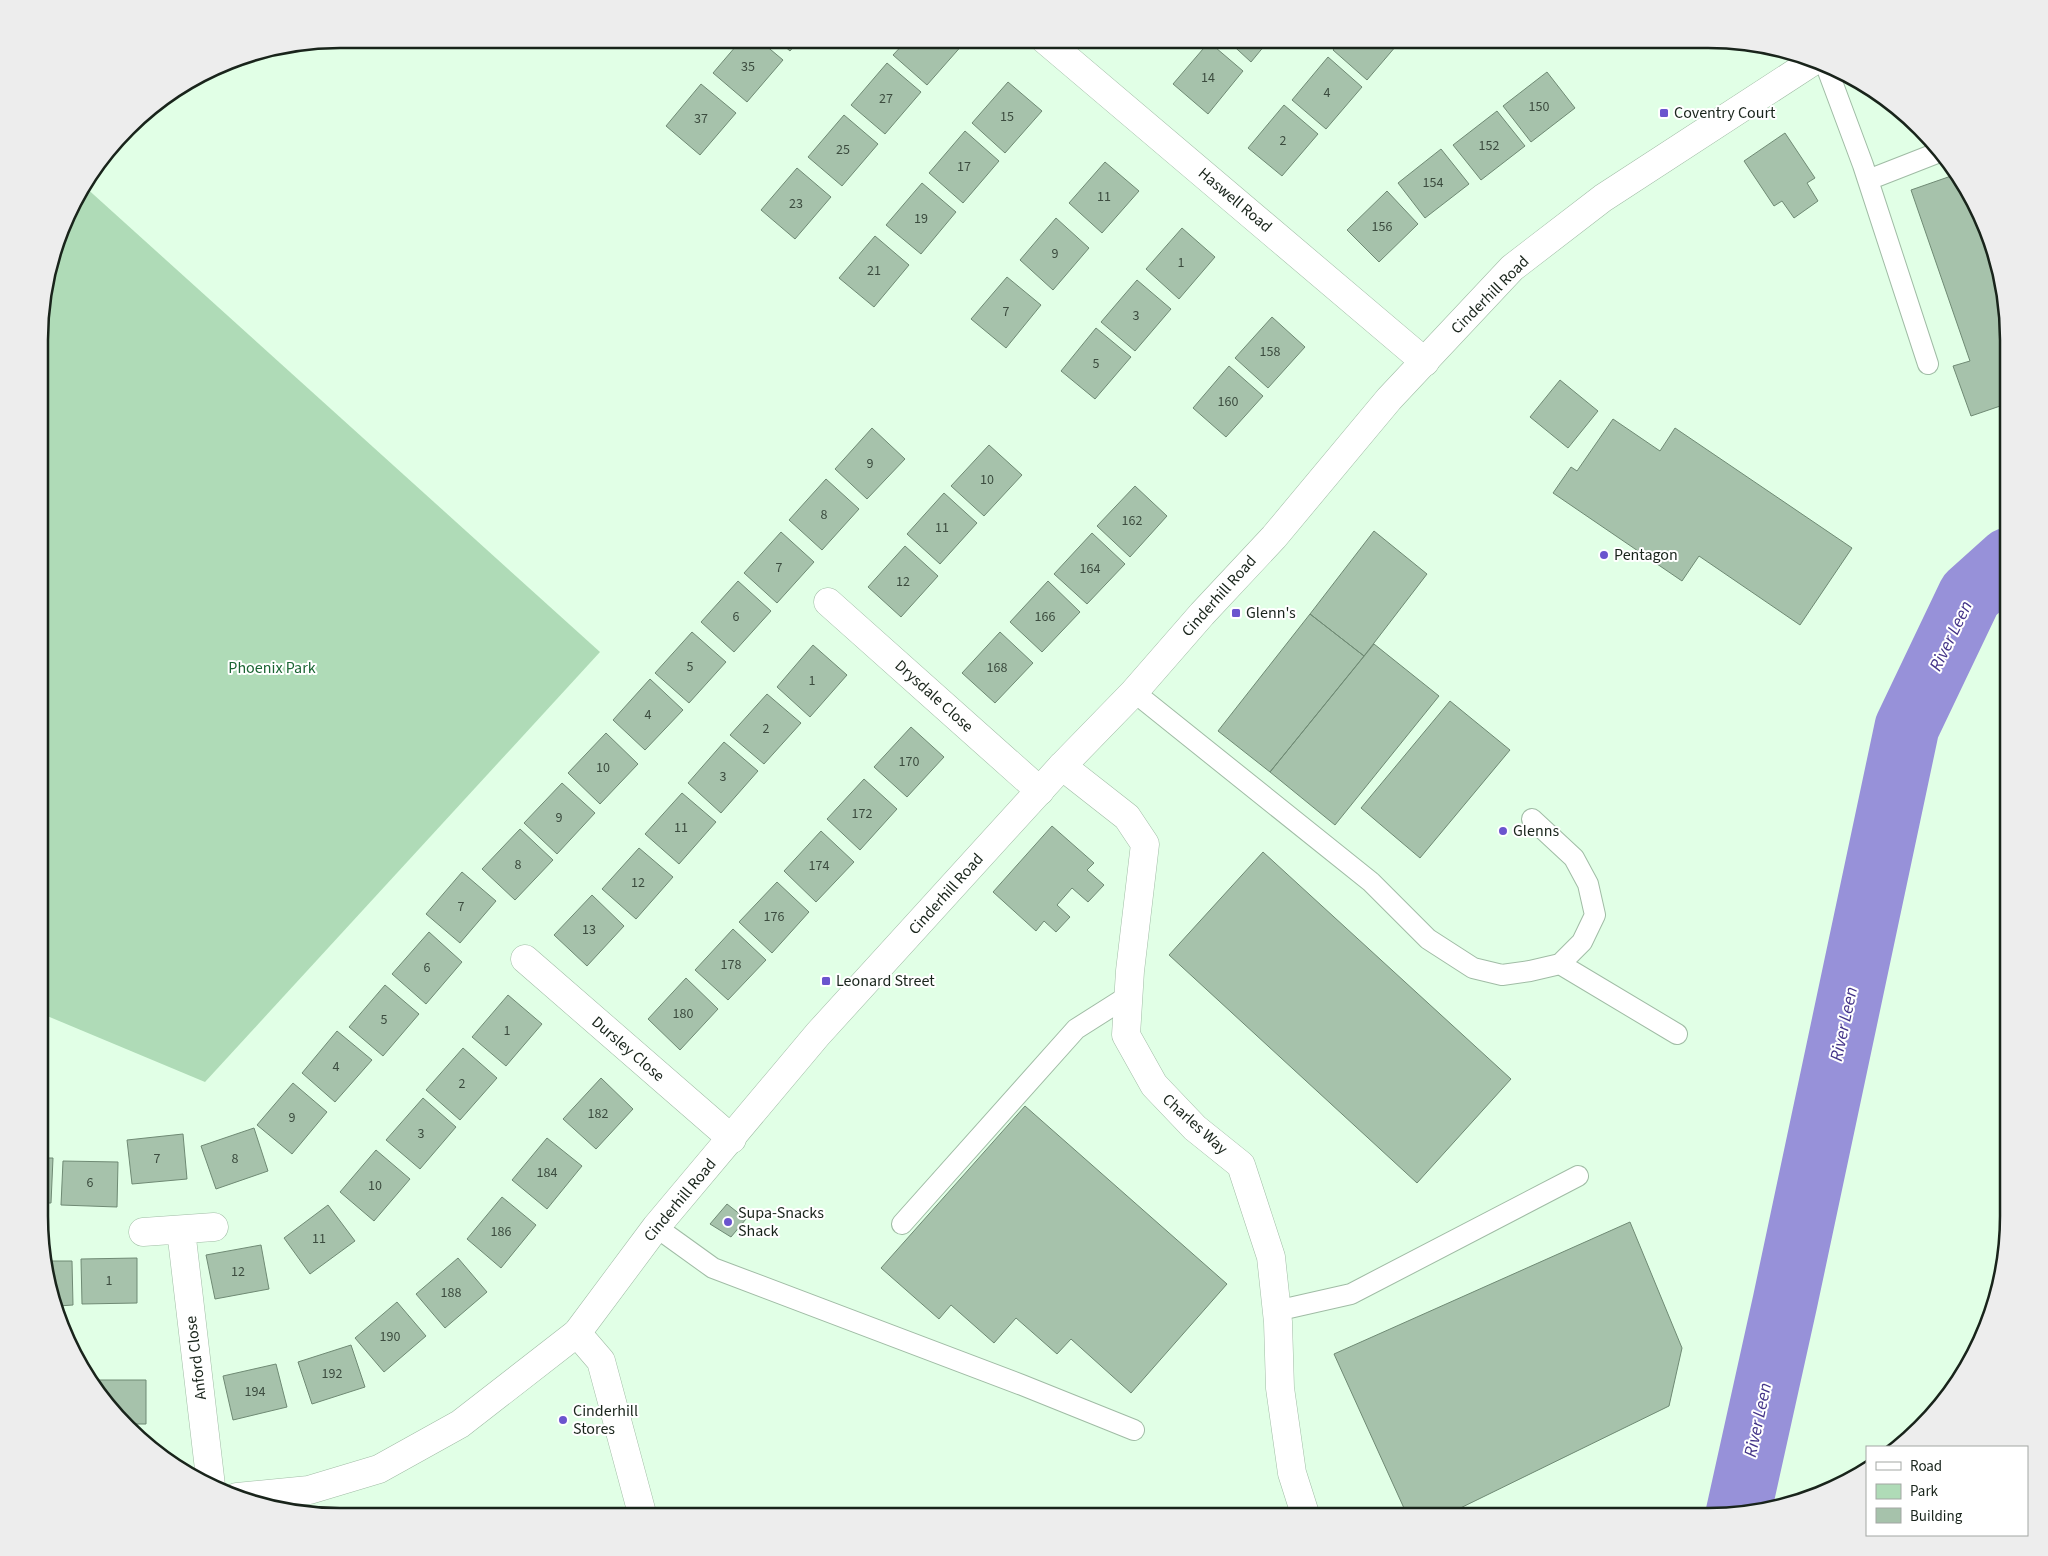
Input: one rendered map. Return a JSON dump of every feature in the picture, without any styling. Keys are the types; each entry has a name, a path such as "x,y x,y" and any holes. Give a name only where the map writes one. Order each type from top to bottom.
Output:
{"street":[{"name":"Haswell Road","path":"1055,48 1425,362"},
{"name":"Cinderhill Road","path":"253,1495 309,1490 379,1469 460,1424 577,1333 656,1227 732,1139 818,1034 1062,766 1134,692 1202,614 1274,537 1389,399 1512,268 1603,198 1807,65"},
{"name":"Drysdale Close","path":"828,602 1040,791"},
{"name":"Charles Way","path":"1062,766 1127,817 1145,844 1128,996 1126,1035 1154,1085 1195,1128 1241,1165 1270,1257 1276,1311 1280,1388 1292,1473 1303,1508"},
{"name":"Dursley Close","path":"525,959 732,1139"},
{"path":"143,1232 214,1227"},
{"name":"Anford Close","path":"181,1230 210,1478"},
{"path":"577,1333 601,1361 641,1508"}],"lane":[{"path":"1829,74 1868,180 1928,364"},
{"path":"1868,180 1934,154"},
{"path":"1134,692 1371,882 1428,939 1473,968 1502,975 1530,972 1560,964 1582,942 1595,915 1588,884 1574,858 1532,819"},
{"path":"1560,964 1677,1034"},
{"path":"902,1224 1076,1029 1128,996"},
{"path":"1276,1311 1351,1294 1578,1176"},
{"path":"656,1227 713,1268 1022,1385 1134,1430"}],"green space":[{"name":"Phoenix Park","path":"89,190 600,652 205,1082 48,1016 48,321 57,264 70,228"}],"building":[{"path":"734,48 769,48 783,60 747,102 713,73"},
{"path":"900,48 960,48 927,85 893,55"},
{"path":"1204,48 1216,48 1243,71 1208,114 1173,84"},
{"path":"1236,48 1263,48 1251,62"},
{"path":"1335,48 1394,48 1367,80 1333,50"},
{"path":"1328,57 1362,87 1326,129 1292,100"},
{"path":"887,63 921,92 885,134 851,105"},
{"path":"1547,72 1575,108 1531,142 1503,106"},
{"path":"1008,82 1042,111 1005,153 972,123"},
{"path":"701,84 736,113 700,155 666,126"},
{"path":"1284,105 1318,134 1282,176 1248,148"},
{"path":"1497,111 1525,146 1481,180 1453,145"},
{"path":"844,115 878,144 842,186 808,157"},
{"path":"965,131 999,161 963,203 929,173"},
{"path":"1785,133 1815,178 1807,183 1818,201 1794,218 1782,201 1774,206 1744,161"},
{"path":"1441,149 1469,184 1425,218 1398,183"},
{"path":"1105,162 1139,191 1102,233 1069,203"},
{"path":"797,168 831,197 795,239 761,210"},
{"path":"1950,176 1970,210 1991,264 2000,321 2000,406 1971,416 1953,366 1970,361 1911,190"},
{"path":"922,183 956,212 921,254 886,225"},
{"path":"1387,191 1418,224 1379,262 1347,230"},
{"path":"1056,218 1089,248 1053,290 1020,260"},
{"path":"1182,228 1215,257 1179,299 1146,269"},
{"path":"875,236 909,265 874,307 839,278"},
{"path":"1007,277 1041,305 1006,348 971,319"},
{"path":"1137,280 1171,309 1135,351 1101,322"},
{"path":"1272,317 1305,347 1268,388 1235,358"},
{"path":"1096,328 1131,357 1095,399 1061,371"},
{"path":"1229,366 1263,396 1226,437 1193,408"},
{"path":"1560,380 1598,411 1568,448 1530,417"},
{"path":"1613,419 1660,451 1675,428 1852,548 1800,625 1699,556 1682,581 1553,493 1571,467 1577,471"},
{"path":"872,428 905,459 867,499 835,469"},
{"path":"989,445 1022,475 984,516 951,486"},
{"path":"826,479 859,509 822,550 789,520"},
{"path":"1135,486 1167,516 1130,557 1097,526"},
{"path":"944,493 977,523 940,564 907,534"},
{"path":"1374,531 1427,574 1364,656 1310,614"},
{"path":"781,532 814,562 777,603 744,573"},
{"path":"1092,533 1125,564 1087,604 1054,574"},
{"path":"905,546 938,576 901,617 868,587"},
{"path":"738,581 771,611 734,652 701,622"},
{"path":"1048,581 1080,612 1042,652 1010,622"},
{"path":"1310,614 1364,656 1270,772 1218,731"},
{"path":"692,632 726,662 689,703 655,673"},
{"path":"1000,632 1033,663 995,703 962,673"},
{"path":"1374,644 1439,696 1335,825 1270,772"},
{"path":"813,645 847,675 810,717 777,687"},
{"path":"650,679 683,710 645,750 613,720"},
{"path":"767,694 801,723 764,764 730,735"},
{"path":"1450,701 1510,750 1420,858 1361,808"},
{"path":"911,727 944,757 907,797 874,767"},
{"path":"606,733 638,764 600,804 568,773"},
{"path":"724,742 758,771 721,813 688,783"},
{"path":"864,779 897,809 860,850 827,819"},
{"path":"562,783 595,813 557,854 524,823"},
{"path":"682,793 716,822 679,864 645,834"},
{"path":"1052,826 1094,863 1087,870 1104,885 1088,902 1072,888 1057,905 1070,917 1056,932 1044,921 1036,931 993,892"},
{"path":"520,829 553,860 515,900 482,869"},
{"path":"821,831 854,862 816,902 784,871"},
{"path":"639,848 673,877 636,919 602,889"},
{"path":"1263,852 1511,1079 1417,1183 1169,955"},
{"path":"462,872 496,901 460,943 426,914"},
{"path":"777,882 809,912 772,953 739,922"},
{"path":"592,895 624,926 587,966 554,935"},
{"path":"733,929 766,960 728,1000 695,970"},
{"path":"429,932 462,962 426,1004 392,974"},
{"path":"686,978 718,1009 680,1050 648,1019"},
{"path":"385,985 419,1014 383,1056 349,1027"},
{"path":"508,995 542,1024 506,1066 472,1037"},
{"path":"337,1031 372,1060 335,1102 302,1073"},
{"path":"463,1048 497,1078 460,1120 426,1090"},
{"path":"601,1078 633,1109 596,1149 563,1119"},
{"path":"293,1083 327,1112 292,1154 257,1125"},
{"path":"423,1098 456,1127 420,1169 386,1140"},
{"path":"1025,1106 1227,1284 1131,1393 1071,1339 1057,1354 1016,1318 994,1343 951,1305 939,1319 881,1268"},
{"path":"254,1128 268,1171 216,1189 201,1146"},
{"path":"183,1134 187,1179 132,1184 127,1140"},
{"path":"547,1138 582,1166 547,1209 512,1180"},
{"path":"376,1150 410,1179 374,1221 340,1192"},
{"path":"48,1158 53,1158 51,1203 48,1203"},
{"path":"63,1161 118,1162 117,1207 61,1205"},
{"path":"502,1197 536,1225 501,1268 467,1239"},
{"name":"Supa-Snacks Shack","path":"727,1204 746,1219 731,1237 710,1224"},
{"path":"328,1205 355,1241 310,1274 284,1238"},
{"path":"1630,1222 1682,1348 1669,1406 1460,1508 1404,1508 1334,1354"},
{"path":"261,1245 269,1289 215,1299 206,1255"},
{"path":"137,1258 137,1303 82,1304 81,1259"},
{"path":"458,1258 487,1292 445,1328 416,1294"},
{"path":"51,1261 72,1261 73,1305 62,1306"},
{"path":"397,1302 426,1336 384,1372 355,1338"},
{"path":"351,1345 365,1387 312,1404 298,1362"},
{"path":"276,1364 287,1407 233,1420 223,1376"},
{"path":"98,1380 146,1380 146,1424 134,1424"}],"waterway":[{"name":"River Leen","path":"1740,1507 1907,727 1970,595 2000,568"}],"place":[{"name":"Coventry Court","path":"1664,113"},
{"name":"Pentagon","path":"1604,555"},
{"name":"Glenn's","path":"1236,613"},
{"name":"Glenns","path":"1503,831"},
{"name":"Leonard Street","path":"826,981"},
{"name":"Supa-Snacks Shack","path":"728,1222"},
{"name":"Cinderhill Stores","path":"563,1420"}]}
